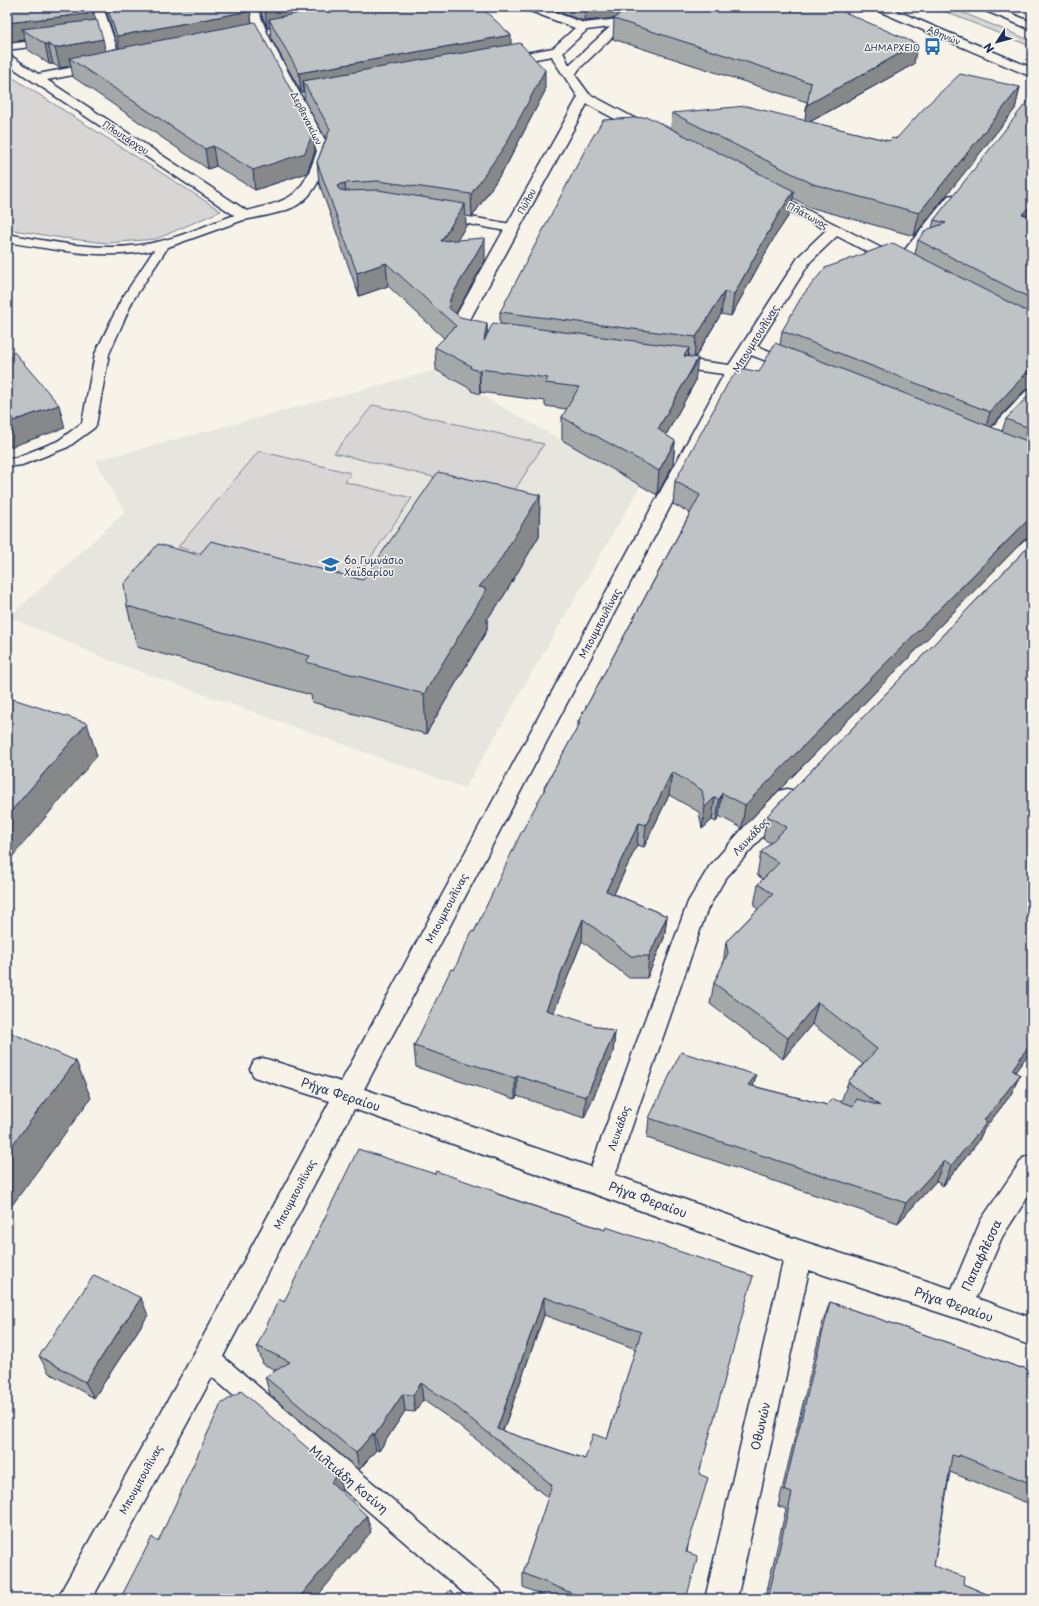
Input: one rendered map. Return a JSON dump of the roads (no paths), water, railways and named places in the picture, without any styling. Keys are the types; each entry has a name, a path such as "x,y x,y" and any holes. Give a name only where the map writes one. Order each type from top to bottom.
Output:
{"main road":[{"path":"37,78 120,62 103,36 97,7"},
{"name":"Δερβενακίων","path":"245,216 293,202 305,191 324,151 262,35 251,7"},
{"path":"529,7 583,27 622,22"},
{"path":"569,75 574,67 622,22 644,7"},
{"name":"Αθηνών","path":"878,7 1032,73"},
{"path":"985,7 1032,26"},
{"path":"488,64 557,51 583,27"},
{"path":"247,38 277,32"},
{"path":"557,51 560,61 584,97 661,138"},
{"name":"Πλουτάρχου","path":"7,59 245,216"},
{"path":"297,98 312,96"},
{"name":"Πύλου","path":"487,339 467,336 459,331 460,323 584,97"},
{"name":"Πλάτωνος","path":"751,185 915,271"},
{"path":"901,264 959,190"},
{"name":"Μπουμπουλίνας","path":"74,1599 207,1358 734,370 804,259 834,228"},
{"path":"748,348 813,374"},
{"path":"657,360 734,370"},
{"path":"986,443 1032,395"},
{"name":"Λευκάδος","path":"599,1182 696,909 717,873 753,832 802,782"},
{"name":"Ρήγα Φεραίου","path":"263,1069 347,1095 599,1182 798,1253 959,1305 1032,1332"},
{"name":"Παπαφλέσσα","path":"959,1305 991,1229 1032,1167"},
{"name":"Οθωνών","path":"721,1599 798,1253"}],"lane":[{"path":"7,47 61,41"},
{"path":"427,214 511,228"},
{"path":"7,238 54,247 95,251 125,250 164,244 245,216"},
{"path":"7,463 17,462 63,444 89,425 102,354 127,300 164,244"},
{"name":"Μιλτιάδη Κοτίνη","path":"207,1358 491,1599"}],"place":[{"name":"ΔΗΜΑΡΧΕΙΟ","path":"933,47"},
{"name":"6ο Γυμνάσιο Χαϊδαρίου","path":"331,565"}]}
